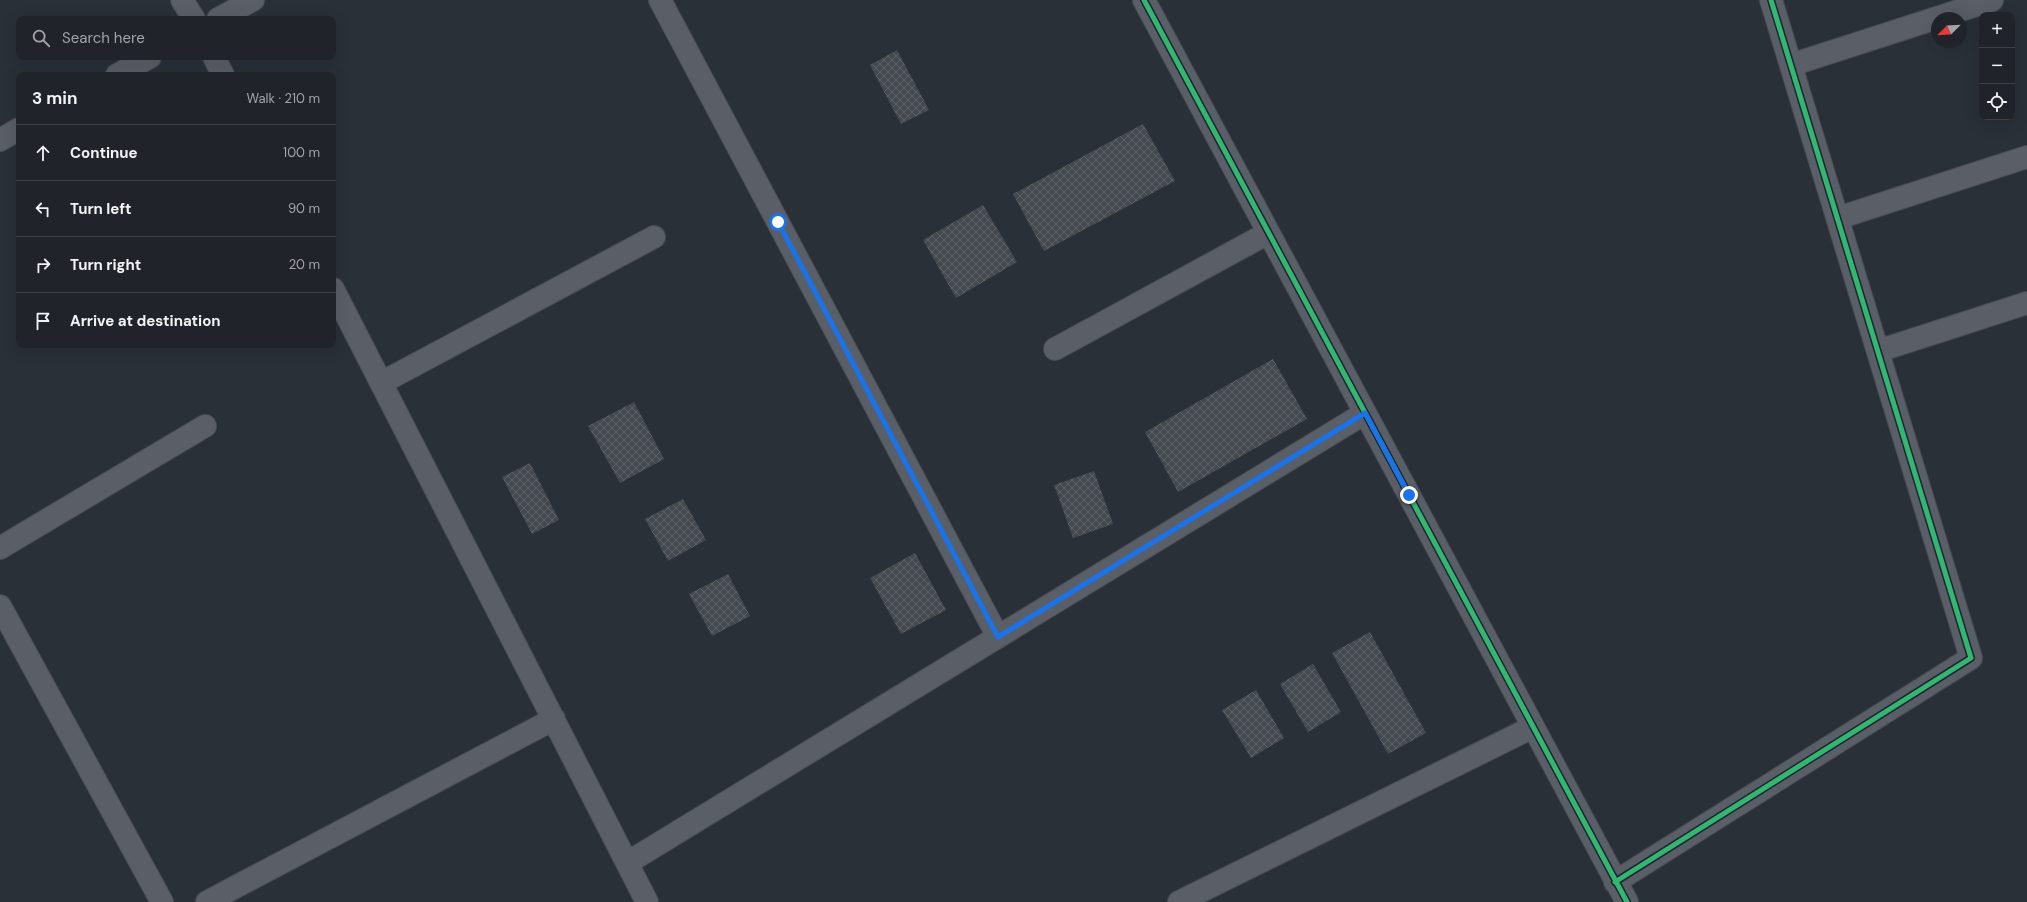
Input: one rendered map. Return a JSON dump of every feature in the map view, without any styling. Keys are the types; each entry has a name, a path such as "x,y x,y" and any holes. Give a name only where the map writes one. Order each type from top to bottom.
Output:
{"street":[{"path":"182,0 192,16"},
{"path":"224,16 253,0"},
{"path":"660,0 998,637"},
{"path":"1144,0 1627,902"},
{"path":"1615,882 1971,658 1771,0"},
{"path":"1791,65 1992,0"},
{"path":"122,72 144,60"},
{"path":"216,60 222,72"},
{"path":"0,140 16,131"},
{"path":"1838,218 2027,157"},
{"path":"1055,349 1268,233"},
{"path":"381,383 654,237"},
{"path":"336,295 647,902"},
{"path":"1878,350 2027,303"},
{"path":"627,863 1365,413"},
{"path":"0,548 205,426"},
{"path":"0,606 162,902"},
{"path":"207,902 554,719"},
{"path":"1178,902 1533,727"}],"building":[{"path":"897,50 929,110 901,124 870,65"},
{"path":"1143,124 1175,181 1044,251 1013,194"},
{"path":"983,205 1017,262 956,298 923,240"},
{"path":"1273,359 1307,419 1178,492 1145,432"},
{"path":"634,402 664,459 620,483 588,426"},
{"path":"530,463 559,520 532,534 502,477"},
{"path":"1094,471 1113,524 1073,538 1054,485"},
{"path":"683,499 706,540 668,561 645,519"},
{"path":"915,553 946,610 901,634 870,578"},
{"path":"728,574 750,616 712,636 689,594"},
{"path":"1370,632 1426,733 1388,754 1332,653"},
{"path":"1313,664 1341,712 1308,732 1280,684"},
{"path":"1256,690 1284,738 1251,758 1222,710"}],"cycle path":[{"path":"1144,0 1627,902"},
{"path":"1615,882 1971,658 1771,0"}],"route":[{"path":"778,222 998,637 1365,413 1409,495"}]}
